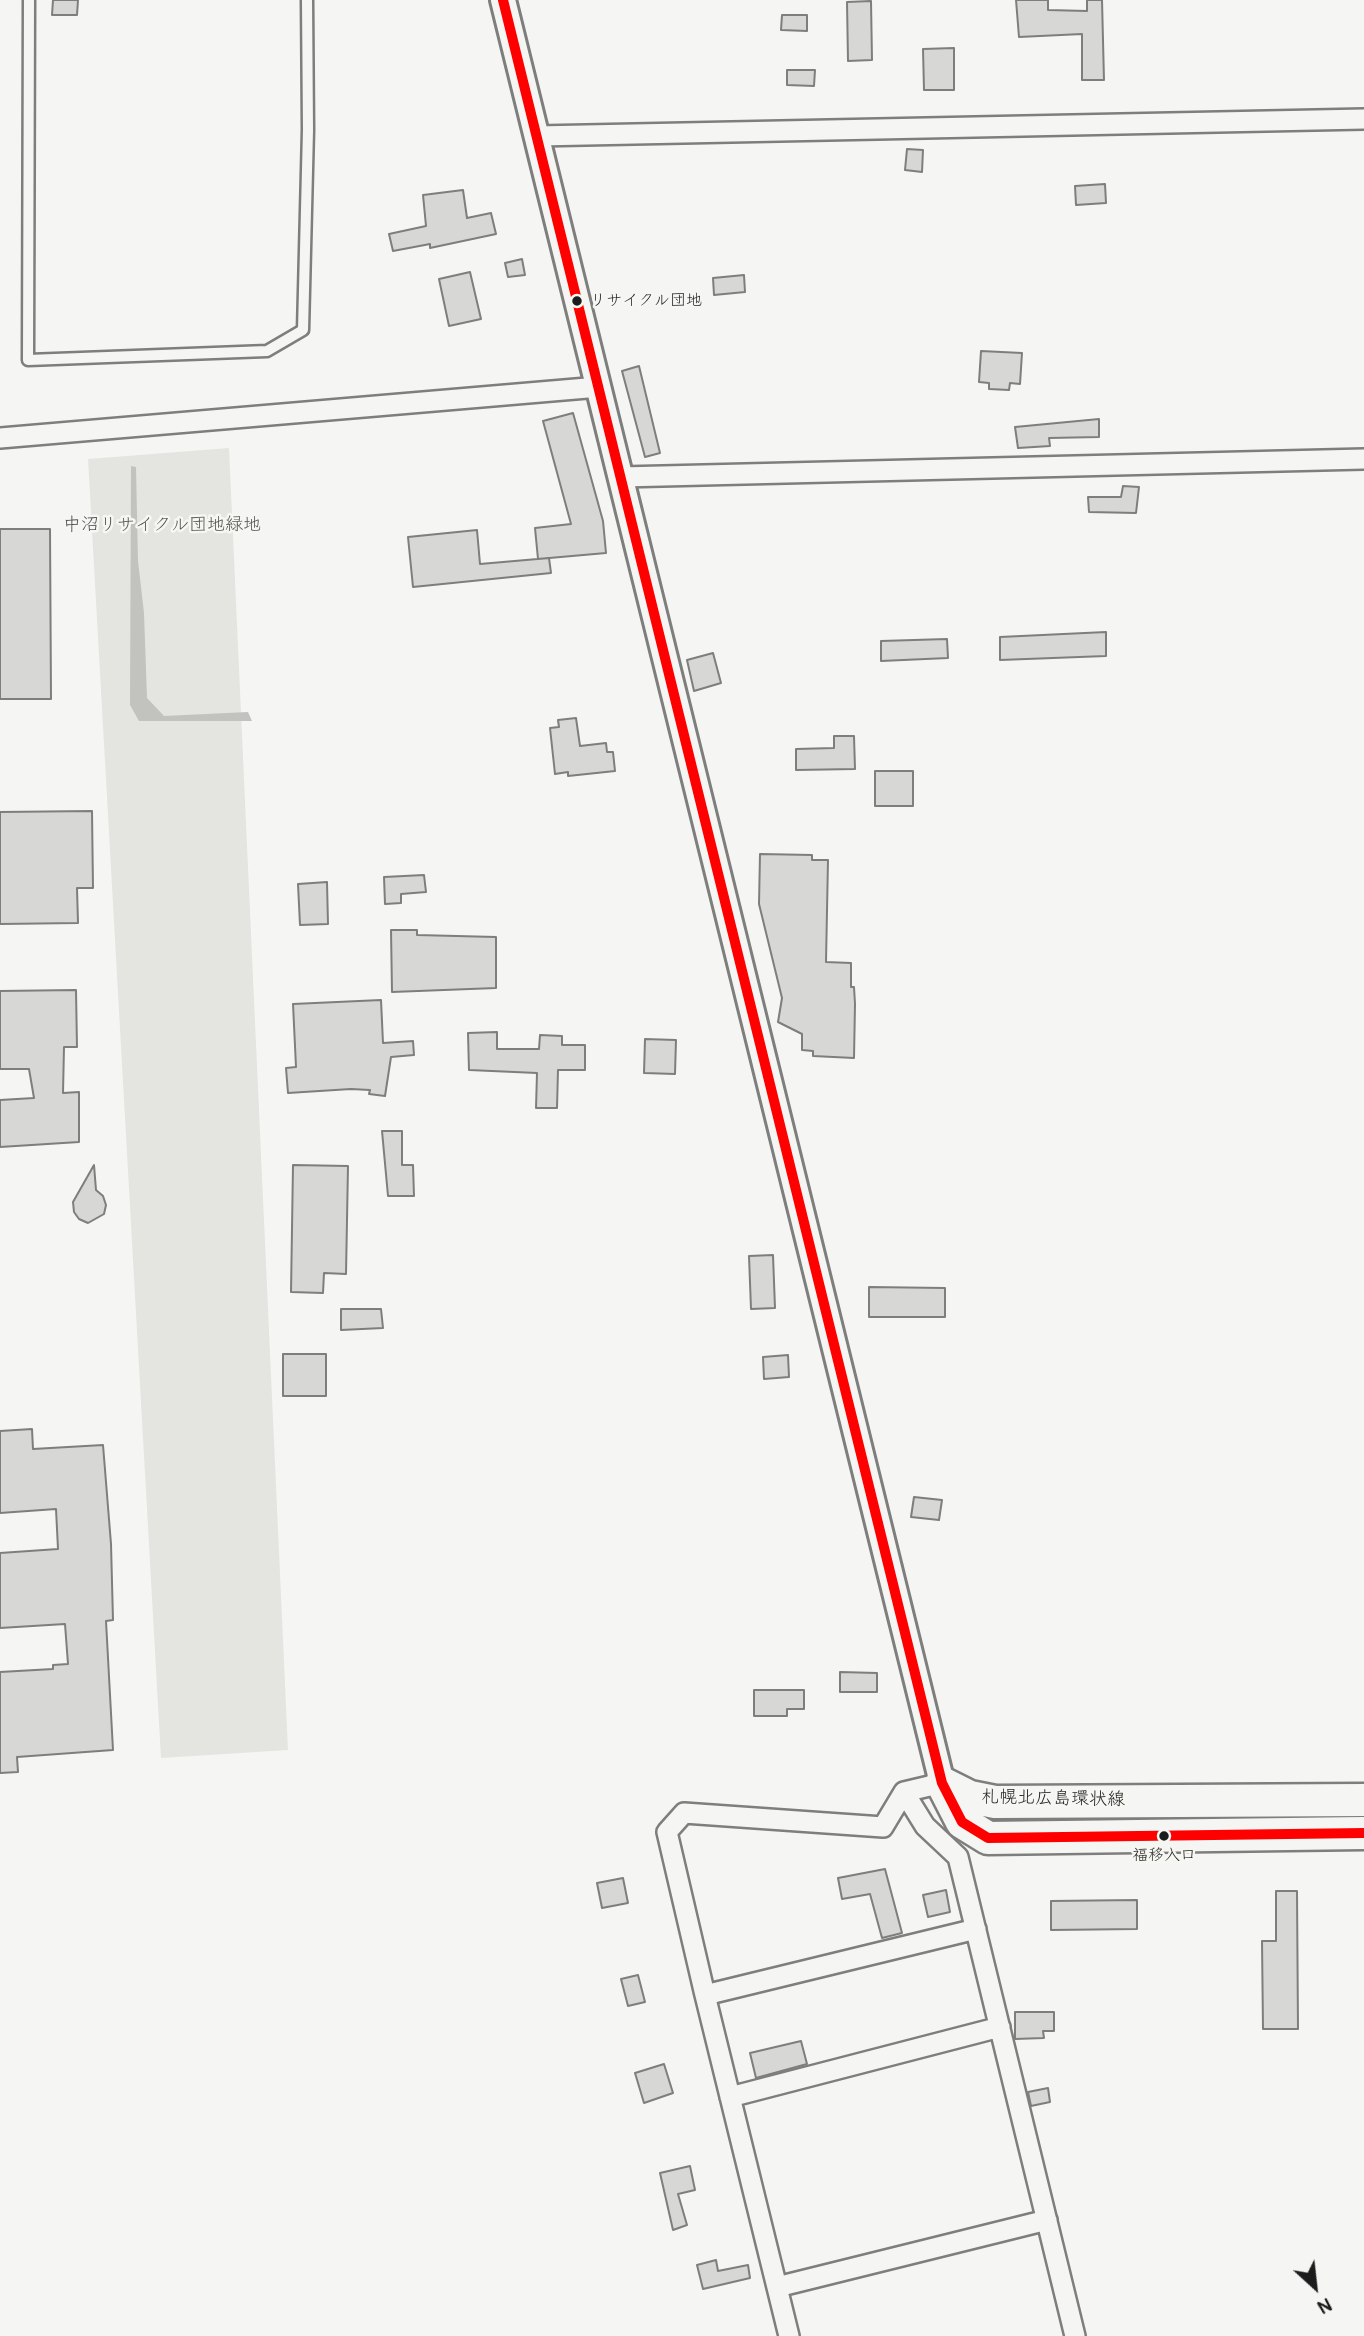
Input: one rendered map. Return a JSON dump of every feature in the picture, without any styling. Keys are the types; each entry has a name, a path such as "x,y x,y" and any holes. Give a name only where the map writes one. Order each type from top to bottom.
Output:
{"main road":[{"name":"札幌北広島環状線","path":"942,1783 970,1797 995,1802 1364,1800"},
{"name":"札幌北広島環状線","path":"942,1783 962,1822 988,1838 1364,1833"}],"street":[{"path":"503,0 942,1783 904,1792 883,1827 684,1813 667,1832 789,2336"},
{"path":"537,136 1364,119"},
{"path":"0,438 599,387"},
{"path":"621,477 1364,459"},
{"path":"904,1792 925,1826 958,1857 1075,2336"},
{"path":"705,1995 976,1929"},
{"path":"730,2097 1000,2027"},
{"path":"777,2287 1047,2220"}],"lane":[{"path":"29,0 28,360 267,351 303,330 308,130 307,0"}],"green space":[{"name":"中沼リサイクル団地緑地","path":"229,448 288,1750 161,1758 88,459"}],"shaded area":[{"path":"131,466 136,467 138,561 144,613 147,698 164,716 248,712 252,721 139,721 130,705"}],"building":[{"path":"53,0 78,0 77,15 52,15"},
{"path":"1016,0 1048,0 1048,10 1087,11 1087,0 1102,0 1104,80 1082,80 1082,34 1019,37"},
{"path":"871,1 872,60 848,61 847,2"},
{"path":"782,15 807,15 807,31 781,30"},
{"path":"954,48 954,90 924,90 923,49"},
{"path":"787,70 815,70 814,86 787,85"},
{"path":"907,149 923,150 922,172 905,170"},
{"path":"1105,184 1106,203 1076,205 1075,186"},
{"path":"463,190 467,218 491,213 496,234 430,248 430,244 393,251 389,234 426,226 423,195"},
{"path":"522,259 525,275 508,277 505,263"},
{"path":"470,272 481,319 449,326 439,279"},
{"path":"744,275 745,292 714,295 713,278"},
{"path":"981,351 1022,353 1020,384 1010,383 1009,390 989,389 989,383 979,382"},
{"path":"639,366 660,453 645,457 622,371"},
{"path":"573,413 603,521 606,553 538,559 535,528 571,524 543,421"},
{"path":"1099,419 1099,437 1049,438 1050,446 1018,448 1015,427"},
{"path":"1123,486 1139,487 1136,513 1089,512 1088,497 1121,497"},
{"path":"0,529 50,529 51,699 0,699"},
{"path":"477,530 480,564 549,558 551,573 413,587 408,537"},
{"path":"1106,632 1106,656 1000,660 1000,637"},
{"path":"947,639 948,658 881,661 881,641"},
{"path":"713,653 721,683 694,691 687,660"},
{"path":"576,718 580,746 606,743 607,752 613,752 615,771 568,776 568,772 555,774 550,728 559,727 558,720"},
{"path":"834,736 854,736 855,769 796,770 796,749 834,748"},
{"path":"875,771 913,771 913,806 875,806"},
{"path":"92,811 93,888 77,888 78,923 0,924 0,812"},
{"path":"760,854 812,855 812,860 828,860 826,962 851,963 851,987 854,987 855,1004 854,1058 813,1056 813,1051 802,1050 802,1034 778,1022 782,998 759,904"},
{"path":"424,875 426,892 401,894 401,903 385,904 384,877"},
{"path":"327,882 328,924 300,925 298,884"},
{"path":"391,930 417,930 417,935 496,937 496,988 392,992"},
{"path":"76,990 77,1047 64,1047 63,1093 79,1092 79,1142 0,1147 0,1100 34,1098 29,1069 0,1069 0,991"},
{"path":"381,1000 383,1043 413,1041 414,1055 391,1057 385,1096 369,1094 370,1090 351,1089 288,1093 286,1068 296,1067 293,1004"},
{"path":"497,1032 497,1049 539,1049 540,1035 562,1036 562,1045 585,1045 585,1070 558,1070 557,1108 536,1108 537,1073 469,1070 468,1033"},
{"path":"645,1039 676,1040 675,1074 644,1073"},
{"path":"382,1131 402,1131 402,1165 413,1165 414,1196 388,1196"},
{"path":"94,1165 96,1190 103,1196 106,1205 104,1214 88,1223 79,1219 74,1212 73,1202"},
{"path":"293,1165 348,1166 346,1274 324,1273 323,1293 291,1292"},
{"path":"773,1255 775,1308 751,1309 749,1256"},
{"path":"869,1287 945,1288 945,1317 869,1317"},
{"path":"341,1309 381,1309 383,1328 341,1330"},
{"path":"283,1354 326,1354 326,1396 283,1396"},
{"path":"788,1355 789,1377 764,1379 763,1357"},
{"path":"32,1429 33,1449 103,1445 111,1544 113,1620 106,1621 113,1750 17,1757 18,1772 0,1773 0,1672 53,1669 53,1665 68,1664 65,1624 0,1628 0,1553 58,1549 56,1509 0,1513 0,1431"},
{"path":"914,1497 942,1500 939,1520 911,1517"},
{"path":"840,1672 877,1673 877,1692 840,1692"},
{"path":"754,1690 804,1690 804,1709 787,1709 787,1716 754,1716"},
{"path":"885,1869 902,1933 882,1938 870,1894 842,1899 838,1878"},
{"path":"623,1878 628,1903 602,1908 597,1883"},
{"path":"946,1890 950,1912 928,1917 923,1895"},
{"path":"1276,1891 1297,1891 1298,2029 1263,2029 1262,1941 1276,1941"},
{"path":"1137,1900 1137,1929 1051,1930 1051,1901"},
{"path":"638,1975 645,2002 628,2006 621,1979"},
{"path":"1015,2012 1054,2012 1054,2031 1043,2031 1044,2038 1015,2039"},
{"path":"801,2041 807,2064 756,2078 750,2053"},
{"path":"664,2064 673,2093 644,2103 635,2073"},
{"path":"1048,2088 1050,2102 1031,2106 1028,2092"},
{"path":"690,2166 695,2190 678,2194 687,2225 673,2230 660,2173"},
{"path":"716,2260 718,2271 748,2265 750,2278 703,2289 697,2265"}],"transit line":[{"path":"503,0 942,1783 962,1822 988,1838 1364,1833"}],"place":[{"name":"リサイクル団地","path":"577,301"},
{"name":"福移入口","path":"1164,1836"}]}
